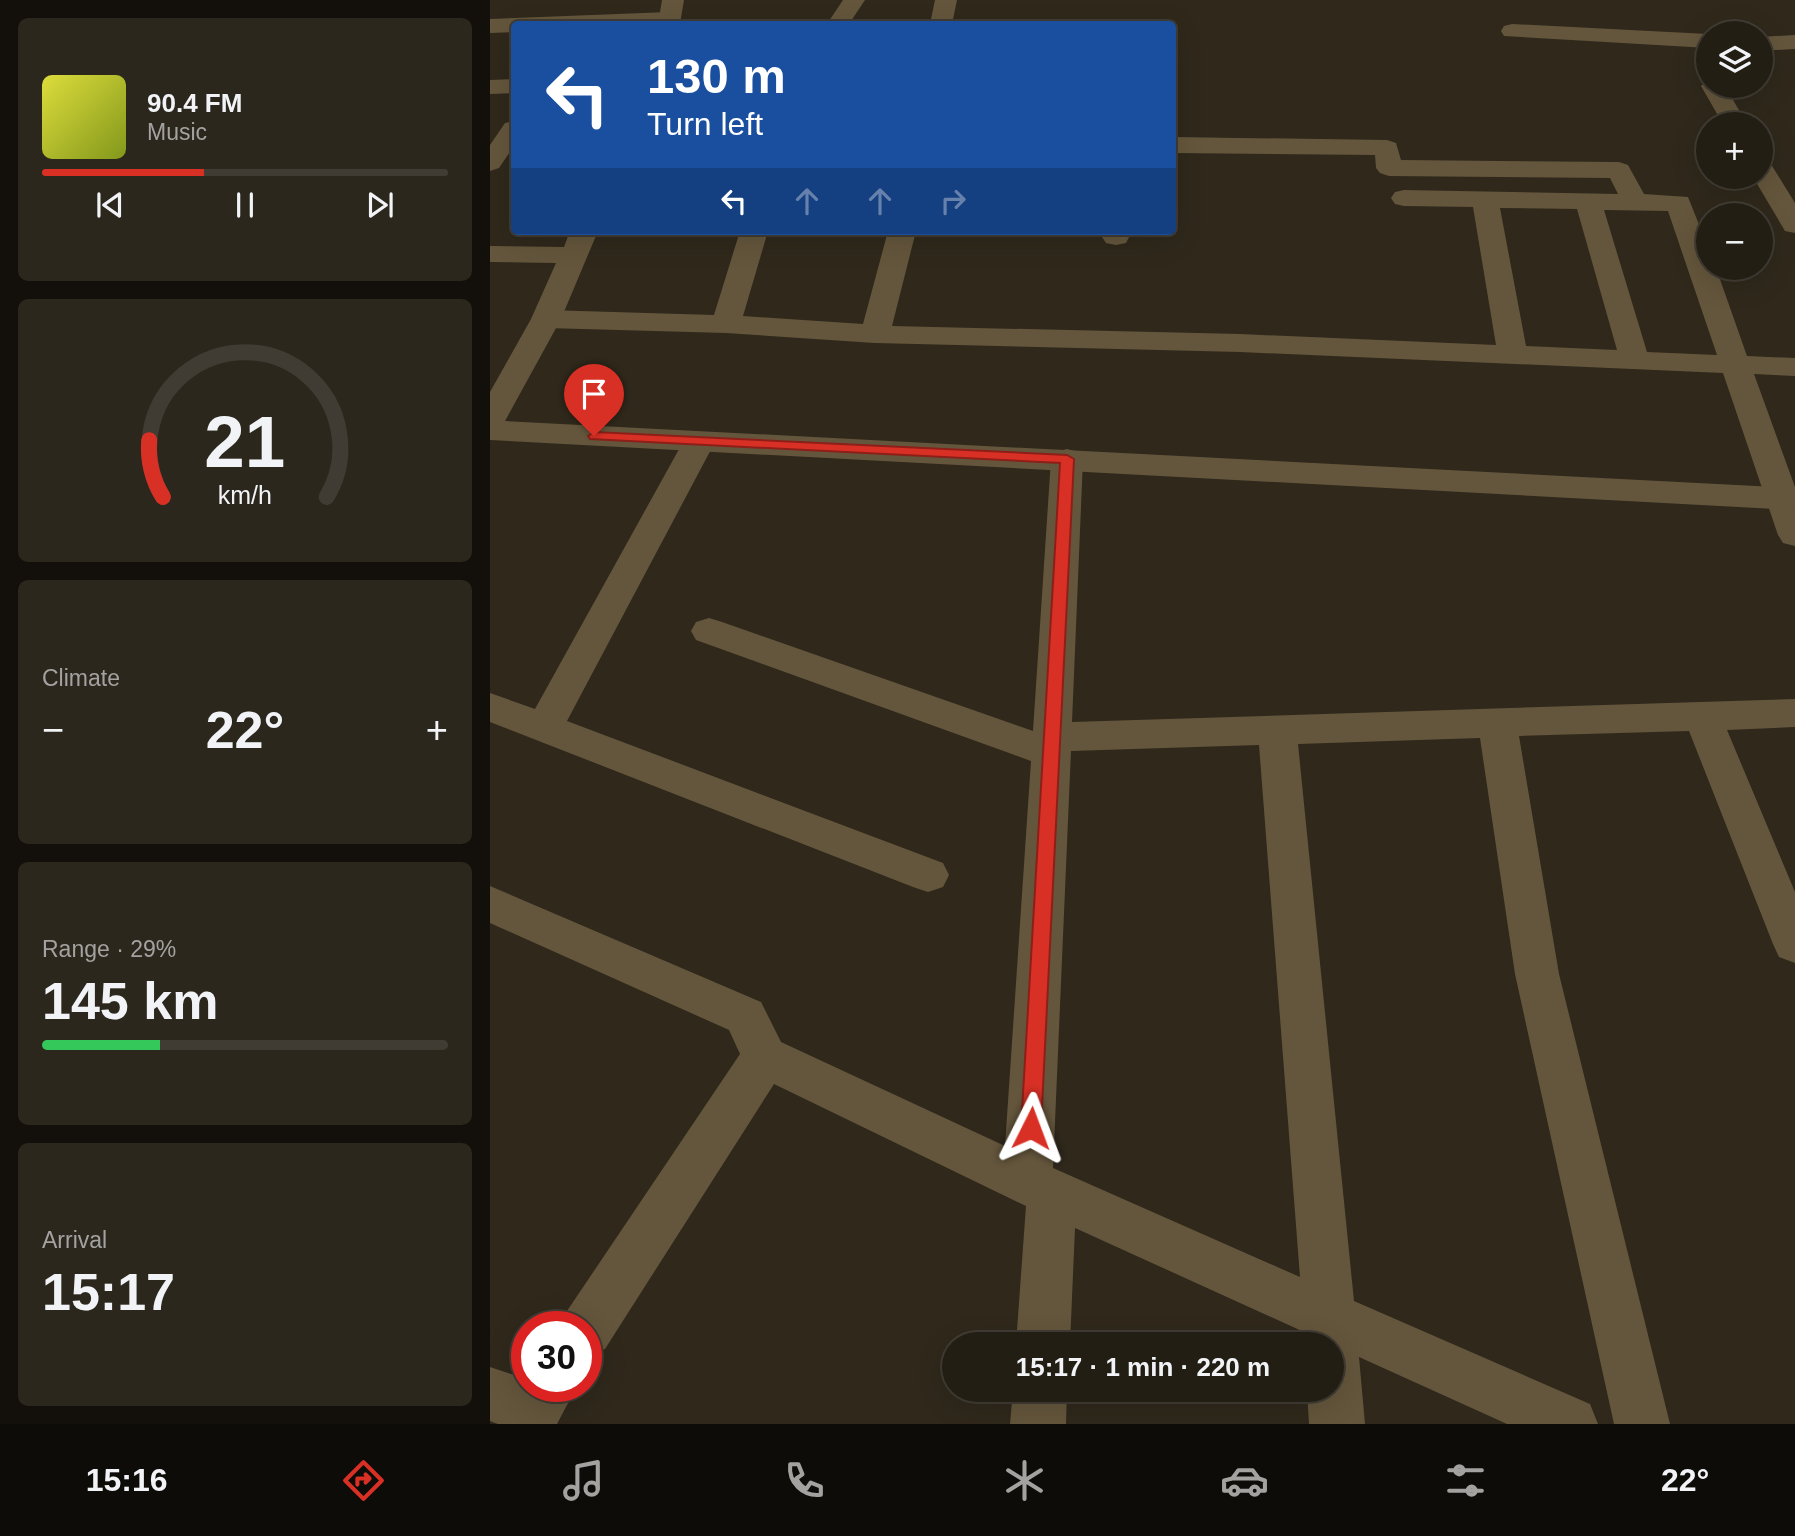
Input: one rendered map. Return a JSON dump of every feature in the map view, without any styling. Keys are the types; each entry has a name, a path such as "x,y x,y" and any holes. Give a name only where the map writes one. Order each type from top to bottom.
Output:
{"street":[{"path":"840,21 855,0"},
{"path":"942,21 946,0"},
{"path":"570,21 670,14"},
{"path":"490,26 511,25"},
{"path":"1512,31 1696,40"},
{"path":"1773,43 1795,42"},
{"path":"490,87 511,86"},
{"path":"490,163 511,132"},
{"path":"1176,145 1387,148 1389,168 1619,170 1635,202"},
{"path":"1773,188 1795,225"},
{"path":"1404,198 1678,203 1735,366 1788,499 1795,535"},
{"path":"1485,199 1513,356"},
{"path":"1588,201 1636,361"},
{"path":"726,324 753,235"},
{"path":"875,334 901,235"},
{"path":"490,254 578,243 546,319 490,421"},
{"path":"546,319 726,324 875,334 1240,343 1795,367"},
{"path":"490,430 1788,499"},
{"path":"544,728 699,442"},
{"path":"1043,1332 1040,1187 1051,745 1067,459"},
{"path":"709,631 1051,745 1277,730 1795,713"},
{"path":"490,708 928,874"},
{"path":"1702,716 1795,944"},
{"path":"1496,723 1537,974 1642,1424"},
{"path":"1277,730 1331,1332"},
{"path":"490,904 745,1016 765,1057 1040,1187 1321,1332"},
{"path":"598,1311 765,1057"},
{"path":"1344,1342 1570,1424"},
{"path":"1038,1424 1039,1402"},
{"path":"1335,1402 1337,1424"}],"route":[{"path":"594,436 1067,459 1031,1128"}]}
